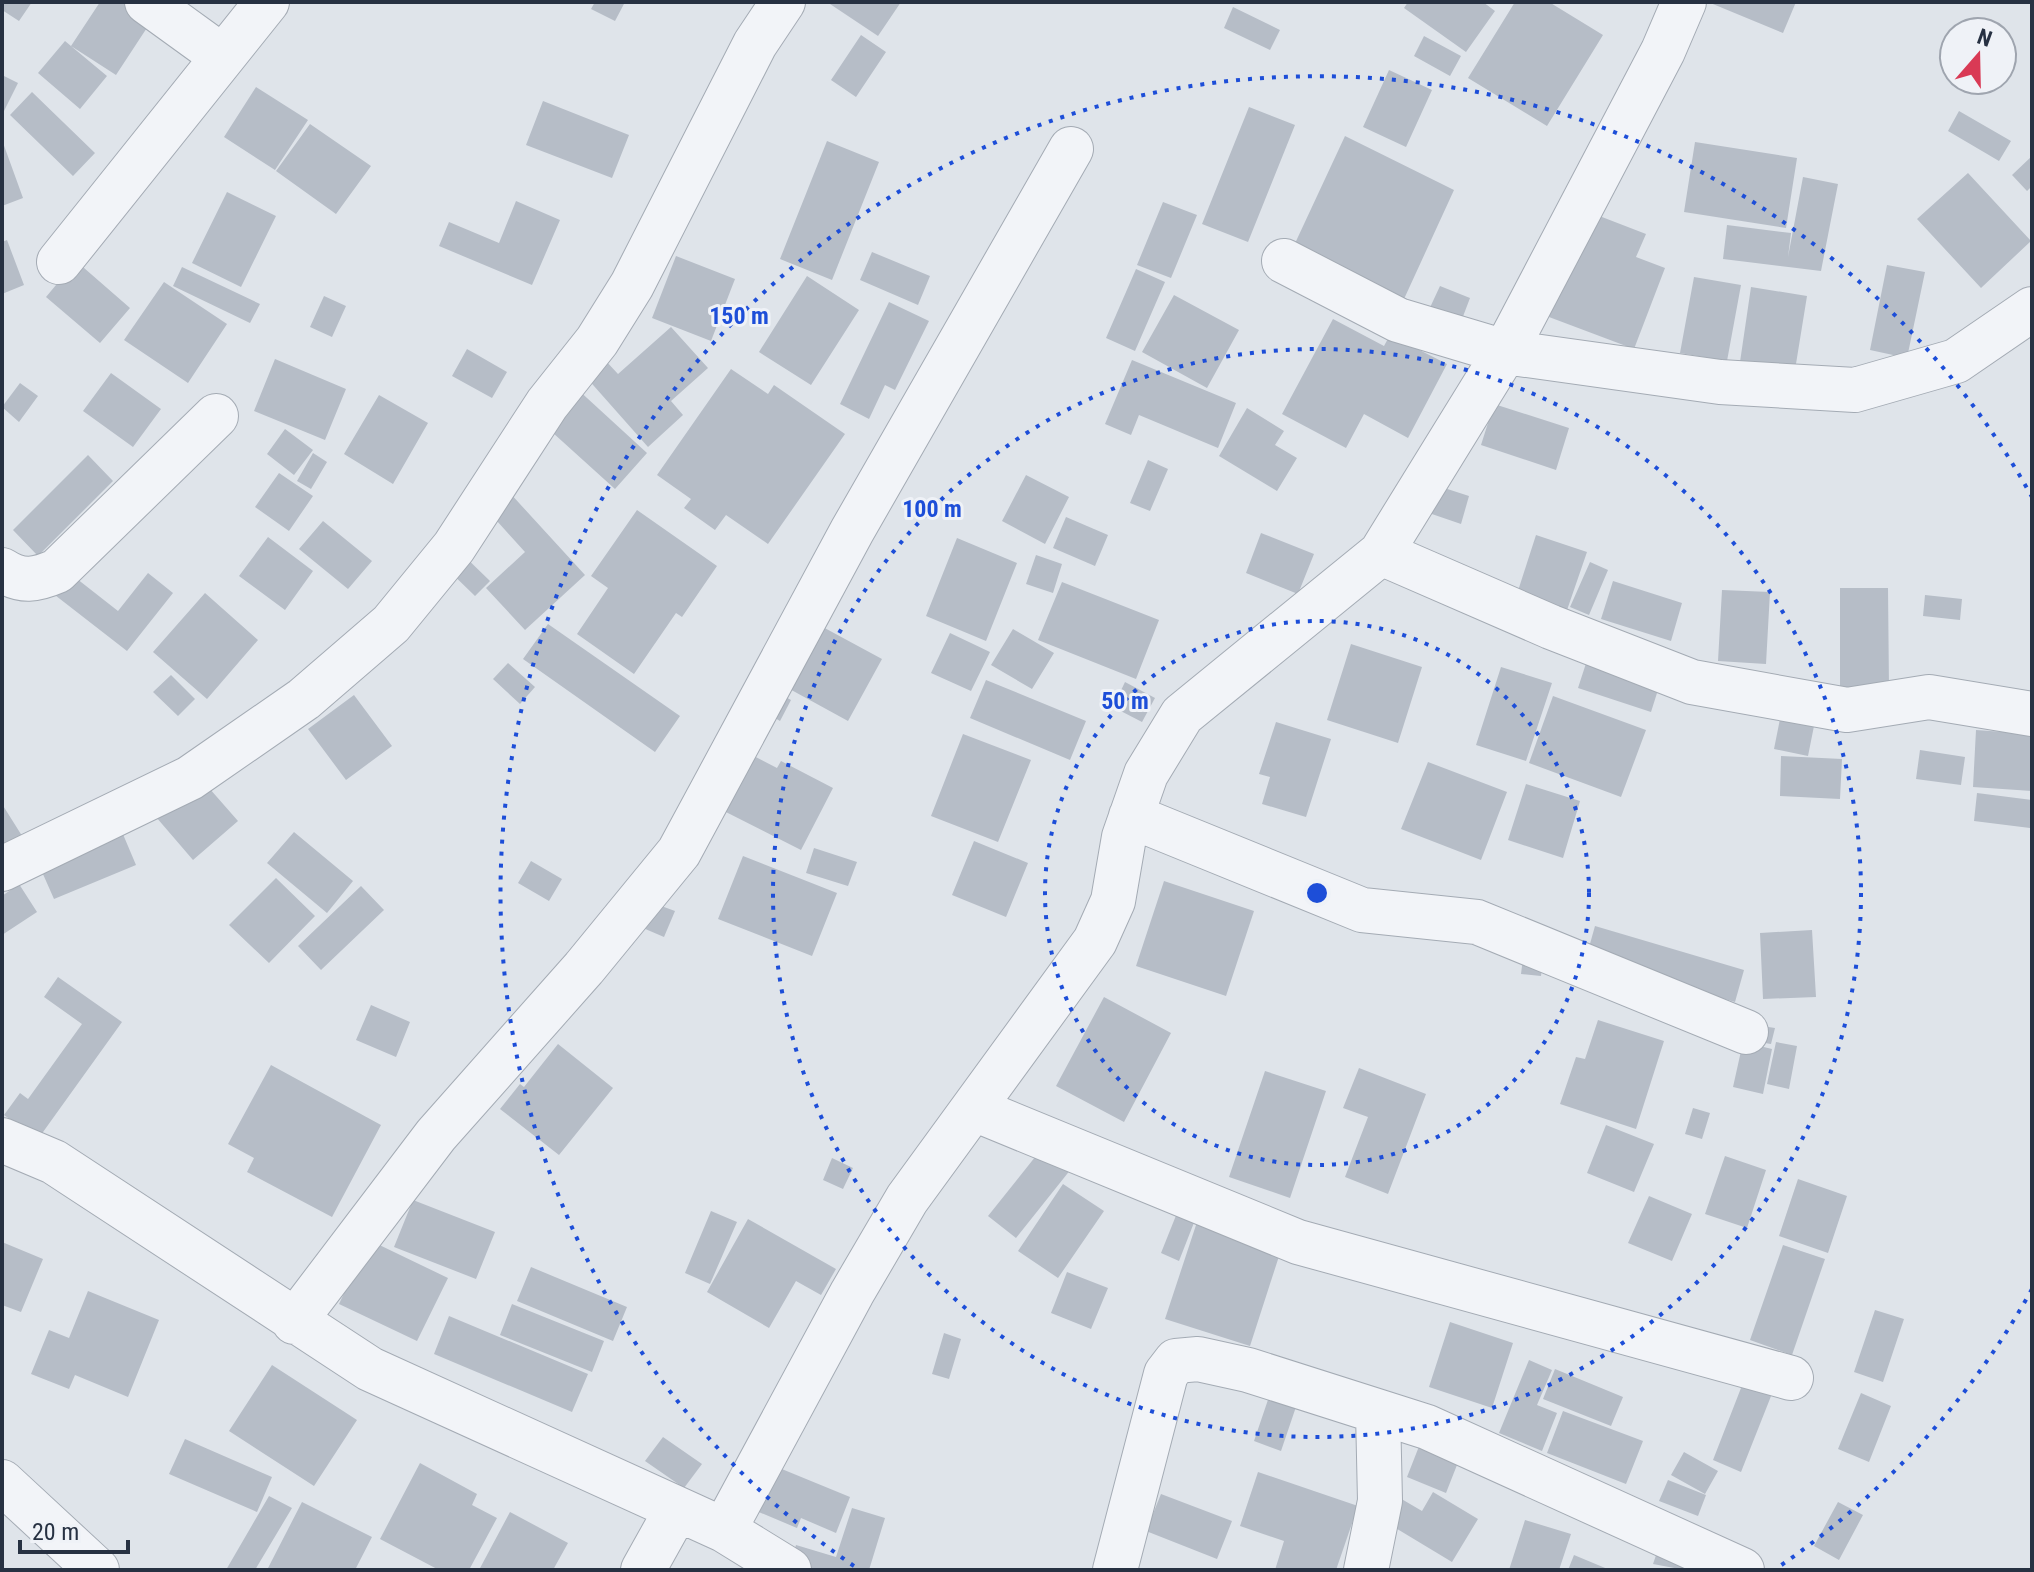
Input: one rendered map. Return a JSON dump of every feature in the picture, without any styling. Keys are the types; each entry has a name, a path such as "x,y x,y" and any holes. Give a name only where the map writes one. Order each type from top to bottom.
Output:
{"street":[{"path":"147,2 223,57"},
{"path":"59,262 267,2"},
{"path":"2,869 190,778 304,699 391,624 454,547 547,404 597,341 632,285 755,44 783,2"},
{"path":"724,1530 899,1213 1101,932 1113,901 1124,837 1146,774 1182,715 1381,553 1505,352 1663,51 1684,2"},
{"path":"294,1322 436,1135 584,968 679,852 852,531 1071,149"},
{"path":"1284,261 1398,320 1505,352 1720,382 1855,390 1956,361 2032,309"},
{"path":"2,570 16,579 36,580 57,571 216,416"},
{"path":"1381,553 1551,627 1692,682 1847,710 1929,697 2032,714"},
{"path":"1131,816 1362,910 1477,922 1746,1032"},
{"path":"974,1109 1298,1242 1791,1378"},
{"path":"2,1140 54,1162 370,1369 724,1530 789,1570"},
{"path":"1115,1570 1166,1374 1176,1361 1198,1359 1248,1370 1427,1427 1742,1570"},
{"path":"1376,1568 1380,1501 1378,1412"},
{"path":"2,1482 97,1570"},
{"path":"643,1570 677,1509"}],"building":[{"path":"2,2 32,2 19,21 2,10"},
{"path":"100,2 138,2 156,14 116,75 71,46"},
{"path":"595,2 625,2 615,21 591,9"},
{"path":"827,2 901,2 878,36"},
{"path":"1408,2 1483,2 1495,11 1466,52 1404,8"},
{"path":"1515,2 1549,2 1603,35 1547,126 1468,78"},
{"path":"1708,2 1796,2 1783,33"},
{"path":"1233,7 1280,30 1270,50 1224,28"},
{"path":"861,35 886,52 856,97 831,80"},
{"path":"1424,36 1461,56 1450,76 1414,56"},
{"path":"65,41 107,76 80,109 38,73"},
{"path":"1389,70 1432,90 1406,147 1363,127"},
{"path":"2,75 18,83 2,115"},
{"path":"256,87 308,120 275,170 224,137"},
{"path":"32,92 95,153 73,176 10,115"},
{"path":"543,101 629,135 612,178 526,145"},
{"path":"1249,107 1295,125 1248,242 1202,224"},
{"path":"1959,111 2011,141 1999,161 1948,131"},
{"path":"310,124 371,166 336,214 276,171"},
{"path":"1345,136 1454,190 1393,323 1284,267"},
{"path":"2,140 23,198 2,206"},
{"path":"827,141 879,162 832,280 780,259"},
{"path":"1695,142 1797,158 1786,228 1684,212"},
{"path":"2032,156 2032,186 2027,191 2012,175"},
{"path":"1968,173 2031,241 1981,288 1917,219"},
{"path":"1803,177 1838,184 1821,271 1723,259 1727,225 1791,233 1788,257"},
{"path":"227,192 276,216 241,287 192,263"},
{"path":"516,201 560,220 532,285 439,246 449,222 499,243"},
{"path":"1163,202 1197,215 1171,278 1137,265"},
{"path":"1589,212 1646,234 1636,257 1665,268 1634,349 1549,317"},
{"path":"7,240 24,285 2,294 2,242"},
{"path":"872,252 930,276 918,305 860,280"},
{"path":"676,256 735,279 711,341 652,318"},
{"path":"76,261 130,308 100,343 46,297"},
{"path":"1887,265 1925,272 1907,358 1870,350"},
{"path":"182,267 260,304 250,323 173,286"},
{"path":"1136,269 1165,282 1135,351 1106,338"},
{"path":"807,276 859,310 811,385 759,352"},
{"path":"1694,277 1741,285 1727,361 1680,353"},
{"path":"164,282 227,324 188,383 124,340"},
{"path":"1440,286 1470,298 1459,327 1427,314"},
{"path":"1751,287 1807,296 1795,370 1740,362"},
{"path":"1174,295 1239,330 1207,388 1142,352"},
{"path":"324,296 346,306 332,337 310,327"},
{"path":"889,302 929,321 895,390 885,385 869,419 840,404"},
{"path":"1333,319 1384,346 1390,335 1447,364 1408,438 1364,414 1346,448 1282,414"},
{"path":"671,327 708,368 671,401 683,415 648,447 586,377 605,360 618,374"},
{"path":"467,349 507,372 492,398 452,376"},
{"path":"275,359 346,389 325,440 254,411"},
{"path":"1132,360 1236,403 1218,448 1139,415 1131,435 1105,424"},
{"path":"731,369 768,394 774,385 845,434 768,544 726,515 715,530 684,508 691,499 657,475"},
{"path":"111,373 161,409 133,447 83,411"},
{"path":"20,383 38,396 19,422 2,407"},
{"path":"575,387 647,453 615,489 542,423"},
{"path":"379,395 428,423 393,484 344,454"},
{"path":"1494,404 1569,428 1556,470 1481,445"},
{"path":"1247,408 1284,431 1275,445 1297,458 1277,491 1219,456"},
{"path":"285,429 313,450 294,475 267,454"},
{"path":"313,453 327,462 311,489 297,481"},
{"path":"88,455 113,481 38,556 13,530"},
{"path":"1148,460 1168,469 1150,511 1130,503"},
{"path":"279,473 313,496 289,531 255,507"},
{"path":"1026,475 1069,497 1045,544 1002,521"},
{"path":"1435,485 1469,496 1461,524 1426,512"},
{"path":"509,492 585,575 525,630 486,588 525,552 488,511"},
{"path":"637,510 717,566 682,617 676,613 634,674 577,634 608,588 591,576"},
{"path":"1066,517 1108,535 1095,566 1053,548"},
{"path":"323,521 372,561 348,589 299,549"},
{"path":"1261,533 1314,554 1298,594 1246,573"},
{"path":"1536,535 1587,552 1566,613 1516,597"},
{"path":"268,537 313,571 285,610 239,576"},
{"path":"957,538 1017,563 986,641 926,616"},
{"path":"456,548 490,581 475,596 441,563"},
{"path":"1036,555 1062,564 1053,593 1026,584"},
{"path":"1590,562 1608,570 1589,615 1570,607"},
{"path":"58,564 118,611 148,573 173,593 127,651 42,585"},
{"path":"1613,581 1682,603 1671,641 1601,619"},
{"path":"1062,582 1159,620 1136,679 1038,640"},
{"path":"1840,588 1888,588 1889,689 1840,689"},
{"path":"1722,590 1770,592 1766,664 1718,661"},
{"path":"205,593 258,640 207,699 153,652"},
{"path":"1925,595 1962,599 1960,620 1923,616"},
{"path":"808,619 882,659 848,721 775,681"},
{"path":"548,624 680,716 655,752 523,659"},
{"path":"1013,629 1054,653 1032,689 991,665"},
{"path":"950,633 990,652 971,691 931,673"},
{"path":"1351,644 1422,667 1398,743 1327,720"},
{"path":"1590,651 1663,674 1651,712 1578,688"},
{"path":"508,663 535,687 520,704 493,679"},
{"path":"1501,667 1552,683 1526,761 1476,745"},
{"path":"171,675 195,699 178,716 153,692"},
{"path":"986,680 1086,721 1070,760 970,718"},
{"path":"1125,682 1155,698 1142,722 1113,707"},
{"path":"771,689 791,700 780,721 760,709"},
{"path":"1785,694 1819,701 1808,756 1774,749"},
{"path":"354,695 392,746 346,780 308,729"},
{"path":"1553,696 1646,730 1621,797 1529,763"},
{"path":"1276,722 1331,739 1306,817 1262,804 1270,777 1259,774"},
{"path":"1976,730 2032,734 2032,791 1973,787"},
{"path":"963,734 1031,760 998,842 931,816"},
{"path":"1920,750 1965,757 1961,785 1916,779"},
{"path":"744,751 777,768 781,761 833,788 801,850 716,807"},
{"path":"1781,756 1842,759 1840,799 1780,796"},
{"path":"1428,762 1507,792 1481,860 1401,829"},
{"path":"195,772 238,821 193,860 150,810"},
{"path":"1526,784 1580,801 1563,858 1508,840"},
{"path":"1977,793 2032,800 2030,828 1974,821"},
{"path":"2,804 24,839 2,853"},
{"path":"114,813 136,865 54,899 31,847"},
{"path":"294,832 353,881 327,913 267,863"},
{"path":"974,841 1028,863 1006,917 952,895"},
{"path":"814,848 857,862 848,886 806,873"},
{"path":"743,856 837,893 812,956 718,919"},
{"path":"531,861 562,879 549,901 518,883"},
{"path":"276,878 315,916 269,963 229,925"},
{"path":"1164,881 1254,911 1226,996 1136,966"},
{"path":"19,884 37,912 2,935 2,896"},
{"path":"361,886 384,910 321,970 298,946"},
{"path":"653,903 675,911 664,937 643,928"},
{"path":"1595,926 1744,970 1735,1002 1586,958"},
{"path":"1812,930 1816,997 1763,999 1760,933"},
{"path":"1525,942 1545,945 1541,976 1521,974"},
{"path":"58,977 122,1022 38,1139 4,1115 20,1093 28,1099 82,1024 44,997"},
{"path":"1104,997 1171,1033 1124,1122 1056,1086"},
{"path":"371,1005 410,1022 396,1057 356,1040"},
{"path":"1598,1020 1664,1041 1636,1129 1560,1104 1576,1057 1585,1059"},
{"path":"1749,1024 1775,1028 1771,1044 1746,1040"},
{"path":"1743,1042 1772,1049 1763,1094 1733,1087"},
{"path":"1776,1042 1797,1046 1789,1089 1767,1084"},
{"path":"558,1044 613,1088 559,1155 500,1109 520,1084 524,1087"},
{"path":"271,1065 381,1125 332,1217 247,1172 254,1158 228,1144"},
{"path":"1359,1068 1426,1094 1388,1194 1345,1177 1368,1117 1343,1108"},
{"path":"1265,1071 1326,1091 1290,1198 1229,1177"},
{"path":"1693,1108 1710,1113 1702,1139 1685,1134"},
{"path":"1606,1125 1654,1144 1634,1192 1587,1173"},
{"path":"1051,1137 1079,1159 1016,1238 988,1216"},
{"path":"1725,1156 1766,1170 1747,1228 1705,1214"},
{"path":"832,1158 853,1168 843,1189 823,1180"},
{"path":"1798,1179 1847,1196 1828,1253 1779,1236"},
{"path":"1063,1184 1104,1211 1058,1278 1018,1251"},
{"path":"1649,1196 1692,1214 1672,1261 1628,1243"},
{"path":"413,1200 495,1232 476,1279 394,1247"},
{"path":"711,1211 737,1222 710,1284 685,1273"},
{"path":"1177,1213 1195,1220 1179,1261 1161,1253"},
{"path":"748,1219 836,1269 821,1295 796,1281 769,1328 707,1292"},
{"path":"1197,1222 1281,1250 1250,1346 1165,1319"},
{"path":"369,1240 448,1278 417,1341 339,1304"},
{"path":"2,1242 43,1259 21,1312 2,1305"},
{"path":"1783,1245 1825,1259 1792,1355 1750,1340"},
{"path":"531,1267 627,1307 613,1341 517,1301"},
{"path":"1067,1272 1108,1288 1091,1329 1051,1313"},
{"path":"88,1291 159,1320 128,1397 75,1375 69,1389 31,1374 49,1330 69,1338"},
{"path":"512,1304 604,1341 592,1372 500,1335"},
{"path":"1875,1310 1904,1319 1883,1382 1854,1372"},
{"path":"449,1316 588,1374 572,1412 434,1354"},
{"path":"1450,1322 1513,1343 1492,1408 1429,1387"},
{"path":"944,1333 961,1339 949,1379 932,1374"},
{"path":"1529,1360 1552,1370 1537,1405 1557,1413 1542,1451 1499,1433"},
{"path":"272,1365 357,1420 314,1486 229,1431"},
{"path":"1555,1369 1623,1397 1611,1426 1543,1399"},
{"path":"1748,1370 1777,1381 1741,1472 1713,1460"},
{"path":"1272,1388 1299,1398 1281,1451 1254,1441"},
{"path":"1861,1393 1891,1406 1869,1462 1838,1449"},
{"path":"1563,1411 1643,1441 1626,1484 1547,1453"},
{"path":"1427,1426 1466,1442 1446,1493 1407,1477"},
{"path":"663,1437 702,1464 684,1488 645,1461"},
{"path":"185,1439 272,1477 257,1512 169,1474"},
{"path":"1684,1452 1718,1471 1705,1494 1671,1475"},
{"path":"420,1463 477,1494 472,1505 497,1518 469,1570 439,1570 380,1539"},
{"path":"772,1465 850,1497 836,1533 801,1518 797,1528 754,1510"},
{"path":"1258,1472 1358,1506 1336,1570 1275,1570 1284,1541 1240,1526"},
{"path":"1668,1480 1706,1495 1698,1516 1659,1501"},
{"path":"1433,1492 1478,1519 1452,1562 1379,1518 1393,1494 1422,1511"},
{"path":"1161,1494 1232,1521 1217,1559 1146,1531"},
{"path":"269,1496 292,1508 255,1570 226,1570"},
{"path":"302,1502 372,1537 355,1570 267,1570"},
{"path":"1838,1502 1863,1515 1839,1560 1814,1546"},
{"path":"852,1508 885,1518 869,1570 788,1570 796,1545 836,1557"},
{"path":"510,1512 568,1543 553,1570 479,1570"},
{"path":"1525,1520 1571,1534 1559,1570 1509,1570"},
{"path":"1666,1526 1696,1536 1685,1570 1653,1564"},
{"path":"1574,1555 1610,1570 1568,1570"}]}
